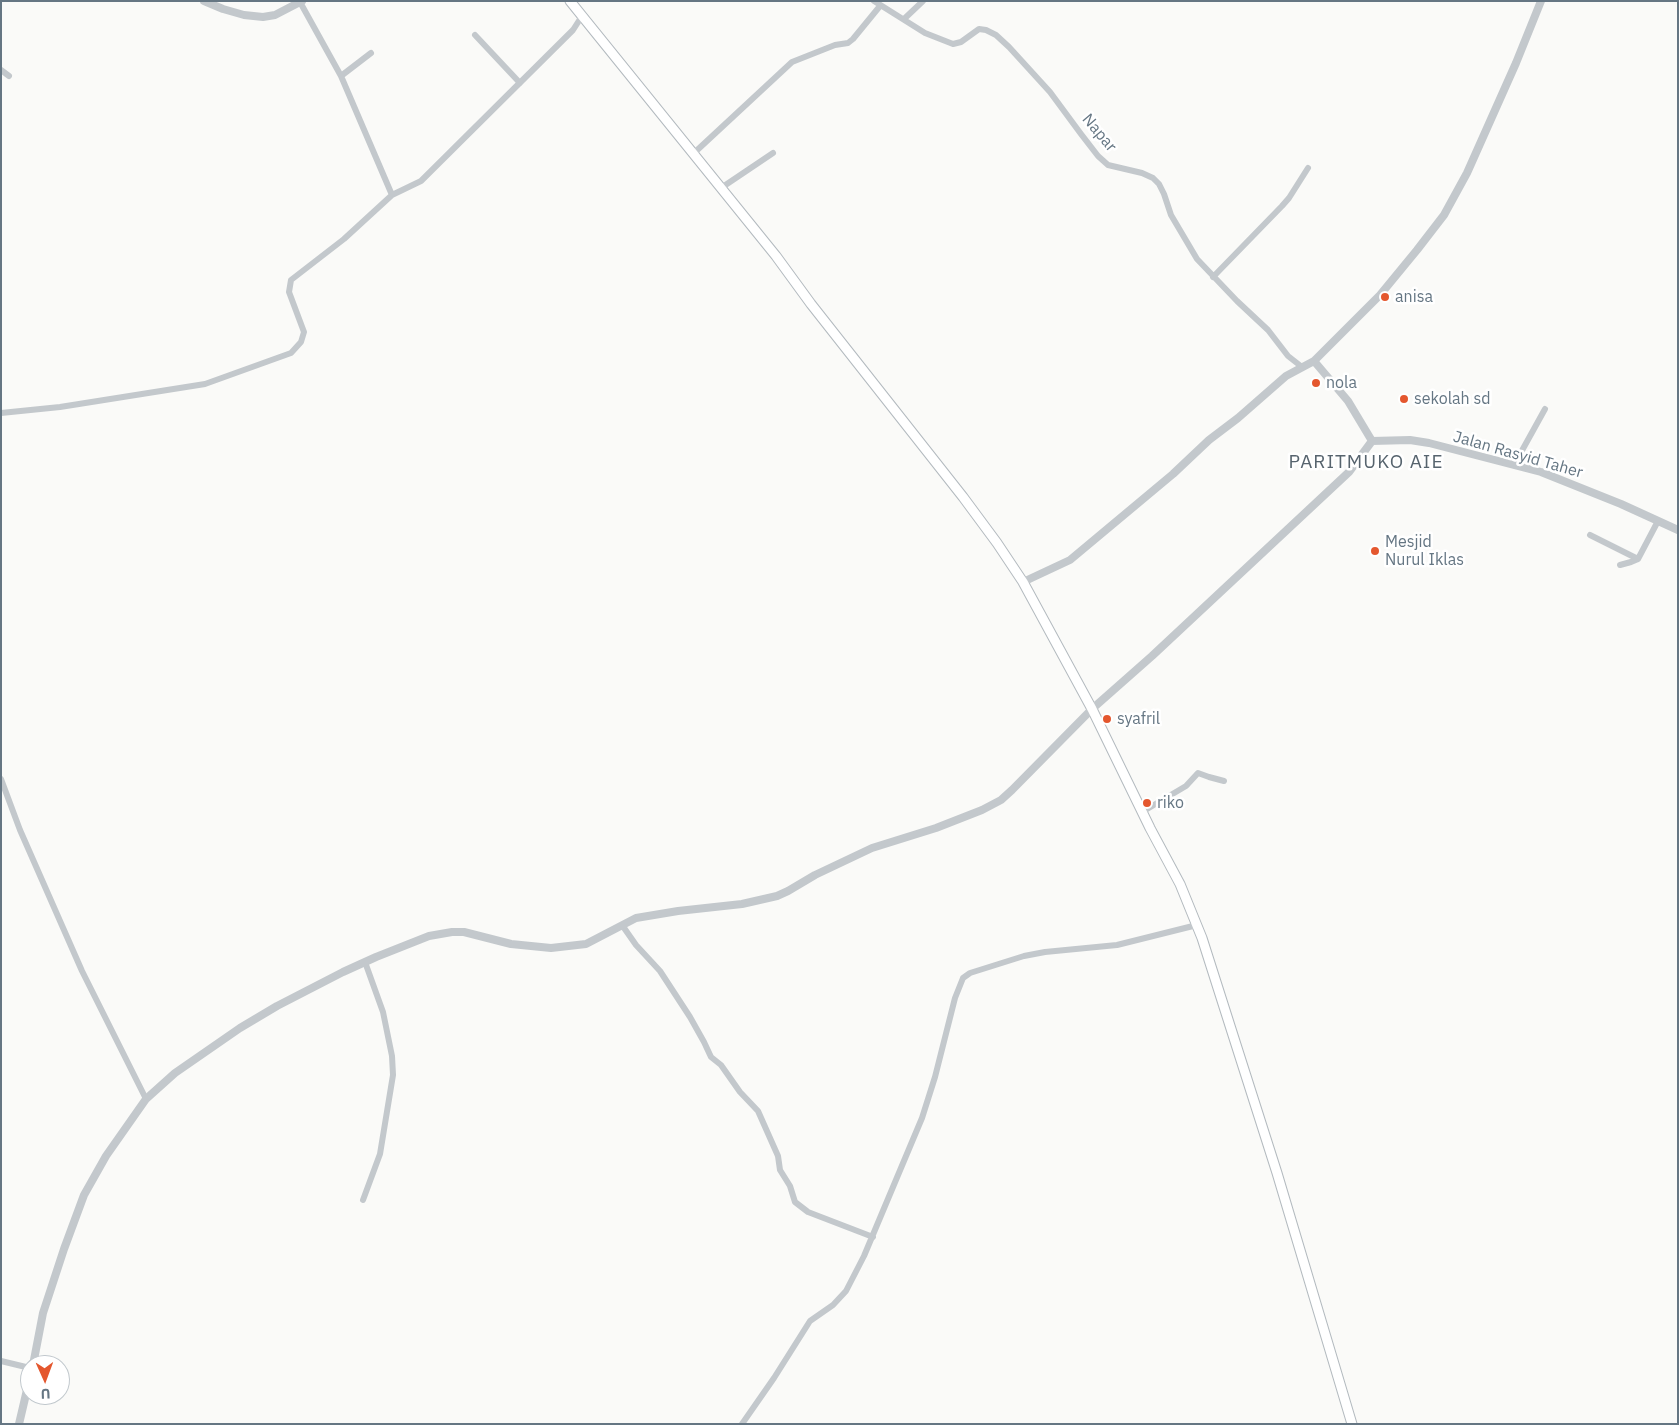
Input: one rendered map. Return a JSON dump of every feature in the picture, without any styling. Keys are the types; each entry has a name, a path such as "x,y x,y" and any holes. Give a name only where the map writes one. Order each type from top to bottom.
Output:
{"main road":[{"path":"570,1 721,188 958,490 997,542 1023,582 1092,709 1142,812 1180,884 1197,925 1227,1013 1277,1173 1352,1424"}],"street":[{"path":"204,1 244,15 263,17 275,15 301,2 341,76 392,195"},
{"name":"Napar","path":"874,1 908,23 904,19"},
{"path":"904,19 923,1"},
{"path":"1023,582 1070,560 1174,474 1209,440 1238,418 1286,376 1314,361 1380,295 1418,250 1444,214 1467,173 1484,138 1541,1"},
{"path":"694,154 792,62 853,39 880,6"},
{"path":"1,413 60,407 205,384 291,353 301,342 304,332 289,292 291,280 344,239 392,195 421,182 573,30 582,16"},
{"name":"Napar","path":"904,19 925,33 953,44 962,42 979,29 996,35 1050,92 1098,156 1108,165 1142,173 1153,178 1159,184 1171,215 1197,259 1268,330 1288,356 1302,367"},
{"path":"475,35 520,83"},
{"path":"341,76 371,52"},
{"path":"1,70 9,76"},
{"path":"721,188 773,153"},
{"path":"1213,277 1289,198 1308,168"},
{"path":"35,1355 43,1313 84,1195 106,1156 146,1099 175,1073 240,1028 277,1006 365,962 406,944 446,933 464,932 511,944 551,948 586,944 636,918 742,904 776,896 814,875 872,848 936,828 982,810 1001,800 1092,709 1140,668 1349,472 1372,441 1348,400 1314,361"},
{"path":"1514,465 1545,409"},
{"name":"Jalan Rasyid Taher","path":"1372,441 1399,440 1420,442 1514,465 1572,484 1678,530"},
{"path":"1620,565 1638,558 1658,521"},
{"path":"1590,535 1638,558"},
{"path":"1142,812 1186,786 1198,772 1224,781"},
{"path":"1,779 20,830 82,971 146,1099"},
{"path":"622,924 636,945 660,971 690,1016 710,1057 721,1065 740,1092 758,1111 778,1156 780,1170 790,1186 794,1202 808,1212 873,1237"},
{"path":"742,1424 810,1322 833,1305 846,1291 873,1237 922,1118 935,1077 955,998 965,976 1024,956 1045,952 1117,945 1197,925"},
{"path":"363,1200 380,1154 393,1075 392,1056 383,1012 365,962"},
{"path":"1,1361 20,1366"},
{"path":"18,1424 23,1405"}],"place":[{"name":"anisa","path":"1385,297"},
{"name":"nola","path":"1316,383"},
{"name":"sekolah sd","path":"1404,399"},
{"name":"Mesjid Nurul Iklas","path":"1375,551"},
{"name":"syafril","path":"1107,719"},
{"name":"riko","path":"1147,803"}],"district":[{"name":"PARITMUKO AIE","path":"1366,463"}]}
